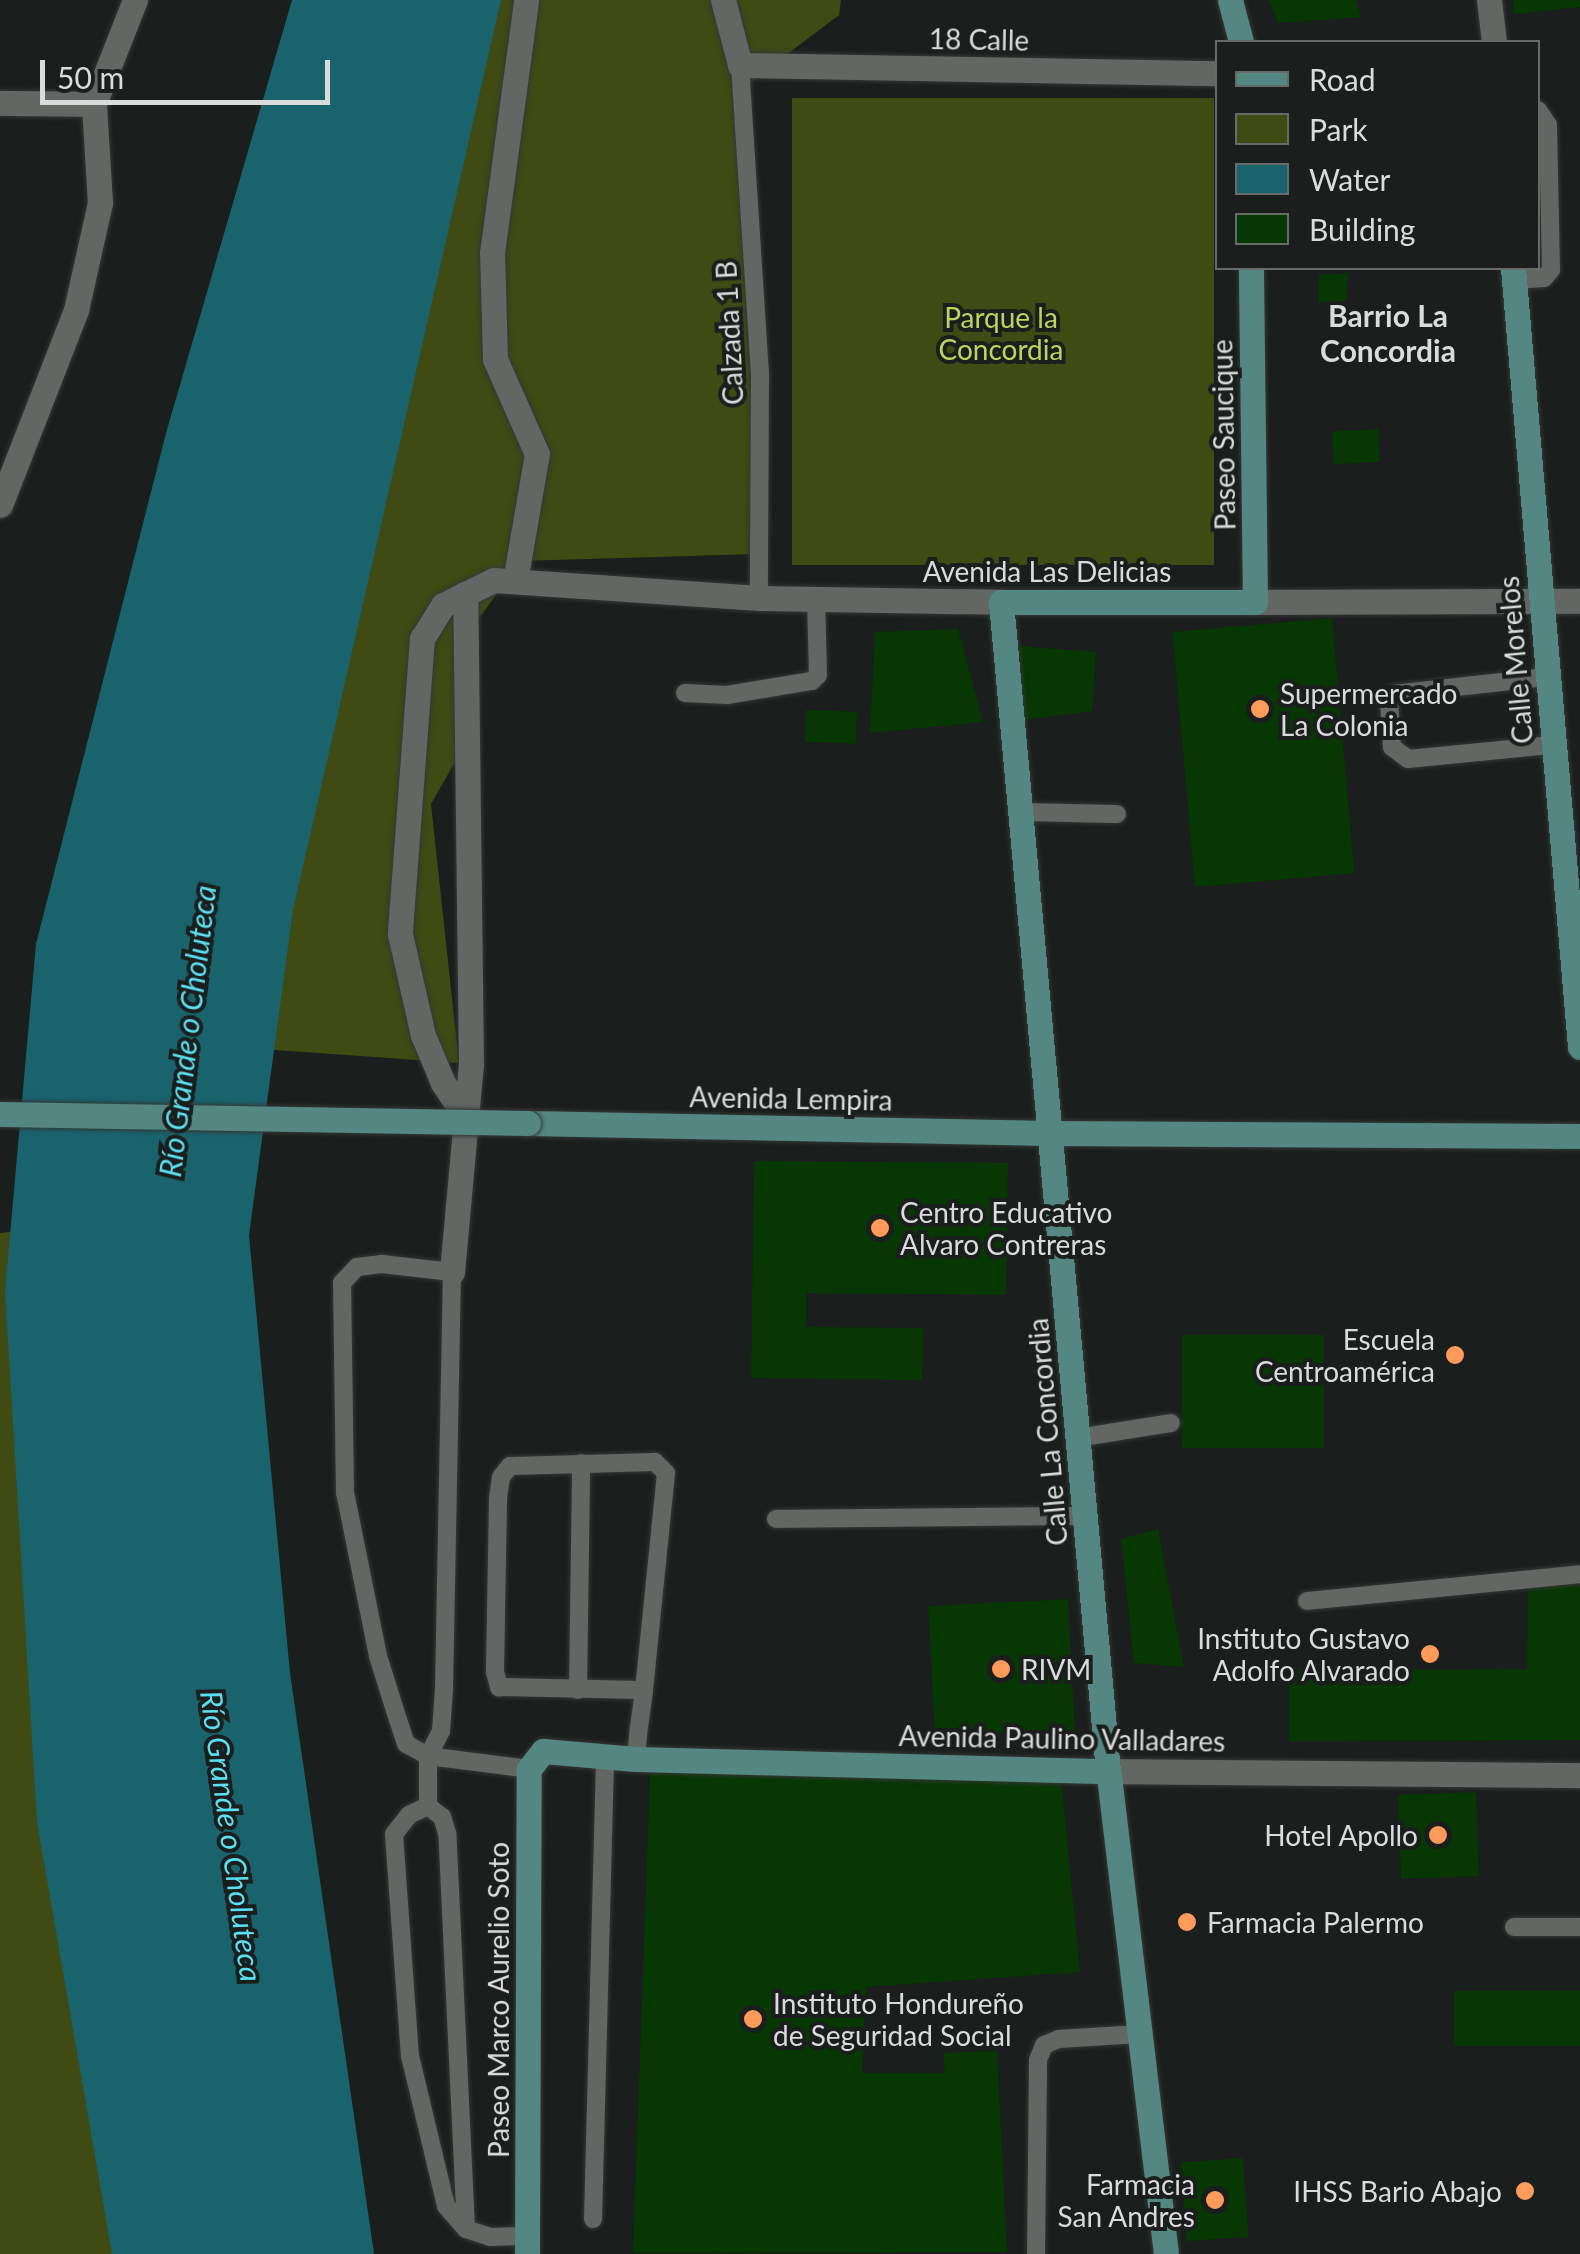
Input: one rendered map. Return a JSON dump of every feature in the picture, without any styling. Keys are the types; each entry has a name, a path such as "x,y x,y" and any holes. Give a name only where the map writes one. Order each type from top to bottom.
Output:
{"street":[{"path":"0,505 76,310 100,202 94,104 135,0"},
{"path":"514,581 536,454 496,358 492,253 526,0"},
{"path":"723,0 740,65"},
{"path":"1230,0 1240,40"},
{"path":"1489,0 1494,40"},
{"name":"18 Calle","path":"740,65 1215,74"},
{"path":"0,103 94,104"},
{"name":"Paseo Saucique","path":"1251,270 1255,602"},
{"name":"Calle Morelos","path":"1513,274 1580,1047"},
{"name":"Avenida Las Delicias","path":"465,594 494,580 759,598 1000,602 1580,601"},
{"path":"452,1272 471,1065 465,594 443,605 422,638 400,934 423,1035 443,1084 466,1117"},
{"name":"Calle La Concordia","path":"1000,602 1108,1771 1166,2254"},
{"name":"Avenida Lempira","path":"0,1114 1048,1133 1580,1136"},
{"name":"Avenida Paulino Valladares","path":"536,1760 605,1756 1108,1771 1580,1775"},
{"name":"Paseo Marco Aurelio Soto","path":"527,2245 536,1760"}],"lane":[{"name":"Calzada 1 B","path":"740,65 760,372 759,598"},
{"path":"1513,274 1532,282 1551,270 1548,125 1540,113"},
{"path":"685,693 727,695 812,681 818,675 816,599"},
{"path":"1546,677 1394,694 1389,701 1392,747 1408,759 1552,745"},
{"path":"1020,812 1117,814"},
{"path":"428,1806 428,1756 441,1731 444,1688 452,1272 382,1264 358,1267 342,1283 344,1493 378,1656 406,1744 428,1756 536,1760"},
{"path":"1077,1438 1170,1423"},
{"path":"636,1758 644,1690 666,1473 655,1462 510,1466 502,1476 495,1672 499,1687 644,1690"},
{"path":"578,1690 581,1463"},
{"path":"776,1519 1033,1513 1084,1516"},
{"path":"1307,1601 1580,1574"},
{"path":"593,2219 605,1756"},
{"path":"428,1806 409,1815 394,1834 410,2056 446,2206 466,2229 527,2245"},
{"path":"428,1806 442,1817 447,1833 466,2229"},
{"path":"1514,1927 1580,1926"},
{"path":"1036,2254 1038,2060 1044,2045 1059,2039 1140,2034"}],"green space":[{"path":"464,0 841,0 839,15 741,89 757,554 520,561 478,620 470,736 431,804 459,1063 205,1045"},
{"name":"Parque la Concordia","path":"792,98 1214,98 1214,565 792,565"},
{"path":"86,1223 238,2254 0,2254 0,1233"}],"water":[{"name":"Río Grande o Choluteca","path":"292,0 501,0 293,910 249,1235 290,1673 374,2254 112,2254 37,1822 5,1291 36,944 166,433"}],"building":[{"path":"1269,0 1356,0 1361,17 1278,23"},
{"path":"1513,0 1580,0 1580,7 1514,14"},
{"path":"1348,273 1346,301 1319,303 1319,275"},
{"path":"1378,429 1380,462 1334,464 1332,431"},
{"name":"Supermercado La Colonia","path":"1332,618 1354,873 1195,887 1173,632"},
{"path":"958,629 983,722 870,733 875,632"},
{"path":"1019,646 1096,652 1092,711 1025,720"},
{"path":"806,710 857,712 856,744 805,742"},
{"name":"Centro Educativo Alvaro Contreras","path":"754,1161 1008,1163 1006,1295 806,1293 806,1327 923,1328 922,1380 751,1378"},
{"path":"1182,1335 1324,1335 1324,1448 1182,1448"},
{"path":"1158,1529 1184,1667 1134,1663 1121,1539"},
{"path":"1528,1585 1580,1585 1580,1740 1289,1741 1289,1670 1527,1669"},
{"name":"RIVM","path":"1068,1599 1075,1730 935,1737 928,1606"},
{"name":"Instituto Hondureño de Seguridad Social","path":"650,1773 1061,1778 1080,1972 866,1987 862,2073 945,2073 943,2053 997,2051 1007,2252 633,2253"},
{"name":"Hotel Apollo","path":"1476,1792 1479,1876 1401,1879 1398,1795"},
{"path":"1454,1991 1580,1991 1580,2046 1454,2046"},
{"name":"Farmacia San Andres","path":"1243,2158 1249,2237 1187,2241 1181,2162"}],"place":[{"name":"Supermercado La Colonia","path":"1260,709"},
{"name":"Centro Educativo Alvaro Contreras","path":"880,1228"},
{"name":"Escuela Centroamérica","path":"1455,1355"},
{"name":"Instituto Gustavo Adolfo Alvarado","path":"1430,1654"},
{"name":"RIVM","path":"1001,1669"},
{"name":"Hotel Apollo","path":"1438,1835"},
{"name":"Farmacia Palermo","path":"1187,1922"},
{"name":"Instituto Hondureño de Seguridad Social","path":"753,2019"},
{"name":"IHSS Bario Abajo","path":"1525,2191"},
{"name":"Farmacia San Andres","path":"1215,2200"}],"district":[{"name":"Barrio La Concordia","path":"1388,332"}]}
